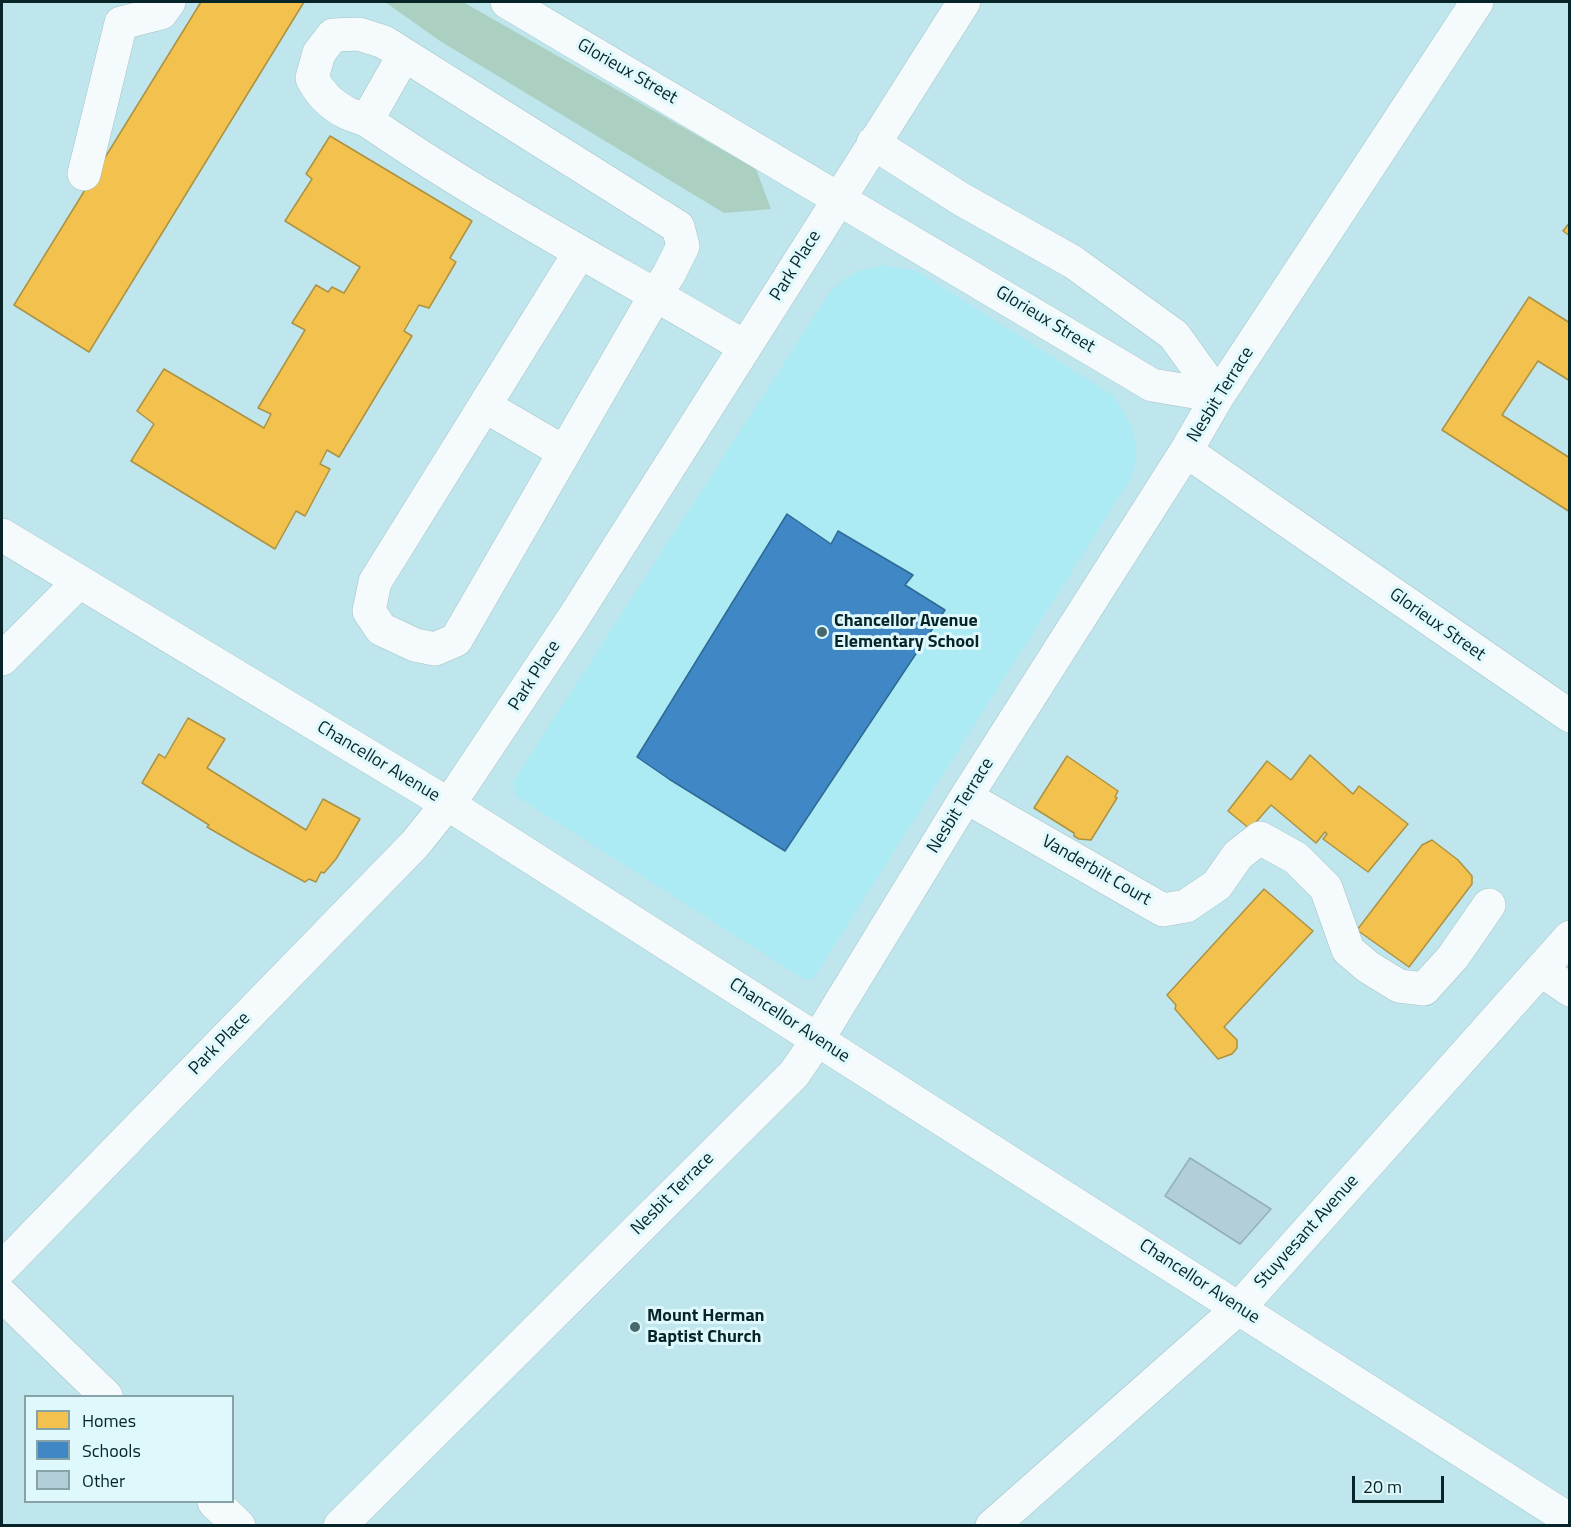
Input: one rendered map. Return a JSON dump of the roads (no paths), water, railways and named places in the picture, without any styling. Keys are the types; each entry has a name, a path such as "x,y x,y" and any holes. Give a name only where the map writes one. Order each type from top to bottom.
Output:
{"street":[{"path":"84,174 121,23 161,14 169,2"},
{"name":"Glorieux Street","path":"507,2 544,11 839,197 1152,385 1218,396"},
{"name":"Park Place","path":"2,1268 415,844 448,804 580,608 964,2"},
{"name":"Nesbit Terrace","path":"340,1526 794,1074 818,1040 966,797 1186,451 1218,396 1477,2"},
{"path":"580,252 375,582 369,611 381,629 415,645 435,649 456,640 656,294 669,274 683,246 678,227 384,42 359,34 333,35 319,53 312,78 319,91 332,104 347,113 367,120 414,153 521,219 656,294 745,346"},
{"path":"367,120 404,55"},
{"path":"873,143 961,199 1073,262 1174,335 1218,396"},
{"path":"485,406 564,453"},
{"name":"Glorieux Street","path":"1186,451 1569,716"},
{"name":"Chancellor Avenue","path":"2,535 448,804 1569,1520"},
{"path":"2,658 79,582"},
{"name":"Vanderbilt Court","path":"966,797 1163,910 1186,906 1217,885 1238,855 1260,838 1296,858 1326,888 1348,950 1368,968 1399,986 1424,989 1453,957 1489,905"},
{"name":"Stuyvesant Avenue","path":"992,1526 1239,1308 1569,937"},
{"path":"1540,970 1569,990"},
{"path":"2,1295 105,1395"},
{"path":"215,1503 239,1526"}],"place":[{"name":"Chancellor Avenue Elementary School","path":"822,632"},
{"name":"Mount Herman Baptist Church","path":"635,1327"}]}
